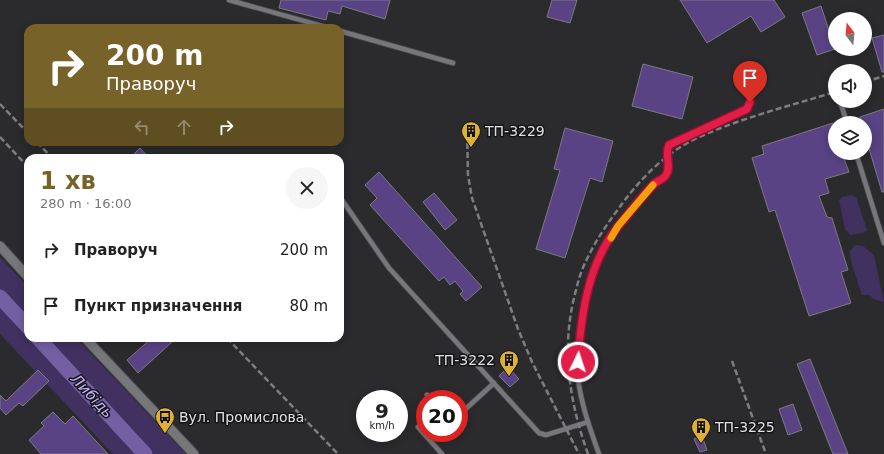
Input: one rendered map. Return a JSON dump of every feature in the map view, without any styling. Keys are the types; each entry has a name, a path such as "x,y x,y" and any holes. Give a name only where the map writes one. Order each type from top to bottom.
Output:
{"street":[{"path":"0,246 24,273"},
{"path":"89,342 194,454"}],"lane":[{"path":"230,0 315,24"},
{"path":"344,32 453,63"},
{"path":"599,454 588,422 578,378 578,355 584,303 599,256 618,226 655,183 666,175 668,168 666,151 669,145 747,109 750,102"},
{"path":"858,160 884,243"},
{"path":"344,203 389,268 539,433 546,435 588,422"},
{"path":"468,407 494,383"},
{"path":"431,442 442,454"}],"shaded area":[{"path":"850,195 856,197 867,230 863,233 850,235 845,229 839,200 842,197"},
{"path":"855,245 863,246 874,255 884,302 873,299 870,295 862,295 851,262 850,251"},
{"path":"0,257 24,283 24,342 80,342 186,454 113,454 0,334"}],"building":[{"path":"281,0 390,0 385,19 342,6 340,14 328,11 326,20 279,8"},
{"path":"552,0 577,0 570,23 547,17"},
{"path":"680,0 774,0 785,17 761,32 751,16 707,43"},
{"path":"821,6 828,28 828,51 817,55 802,13"},
{"path":"884,35 884,72 882,72 872,38"},
{"path":"643,64 693,77 682,119 632,106"},
{"path":"884,109 884,192 882,192 872,158 872,116 863,116"},
{"path":"828,125 828,160 845,160 849,172 825,179 829,193 819,196 827,217 832,218 848,270 841,272 851,303 809,316 775,210 769,212 752,158 764,154 762,146"},
{"path":"565,128 613,141 602,182 590,178 565,258 536,249 560,170 554,169"},
{"path":"140,148 145,154 134,154"},
{"path":"379,172 482,287 466,301 460,294 463,291 455,281 450,285 444,277 439,281 370,205 377,198 365,185"},
{"path":"434,193 457,220 445,230 423,202"},
{"path":"147,342 172,342 138,373 127,360"},
{"path":"810,359 848,454 833,454 797,364"},
{"name":"ТП-3222","path":"508,367 519,379 510,387 499,376"},
{"path":"38,370 49,381 23,406 19,403 6,415 0,408 0,395 6,401"},
{"path":"793,404 802,430 788,435 779,409"},
{"path":"53,412 65,424 73,416 108,454 41,454 29,440 44,426 41,423"},
{"name":"ТП-3225","path":"702,436 707,450 700,452 694,439"}],"waterway":[{"name":"Либідь","path":"0,297 24,323"},
{"name":"Либідь","path":"42,342 145,454"}],"railway":[{"path":"872,80 884,76"},
{"path":"588,454 581,434 572,394 569,374 568,334 575,294 581,273 594,246 608,223 635,187 664,159 685,144 731,124 828,94"},
{"path":"0,104 24,129"},
{"path":"467,125 468,175 472,198 518,329 532,362 579,454"},
{"path":"0,137 24,163"},
{"path":"41,146 48,154"},
{"path":"231,342 338,454"},
{"path":"732,361 766,454"}],"slow traffic":[{"path":"611,238 618,226 653,185"}],"place":[{"name":"ТП-3229","path":"471,148"},
{"name":"ТП-3222","path":"509,377"},
{"name":"Вул. Промислова","path":"165,434"},
{"name":"ТП-3225","path":"701,444"}],"route":[{"path":"578,362 584,303 599,256 618,226 655,183 666,175 668,168 666,151 669,145 747,109 750,102"}]}
